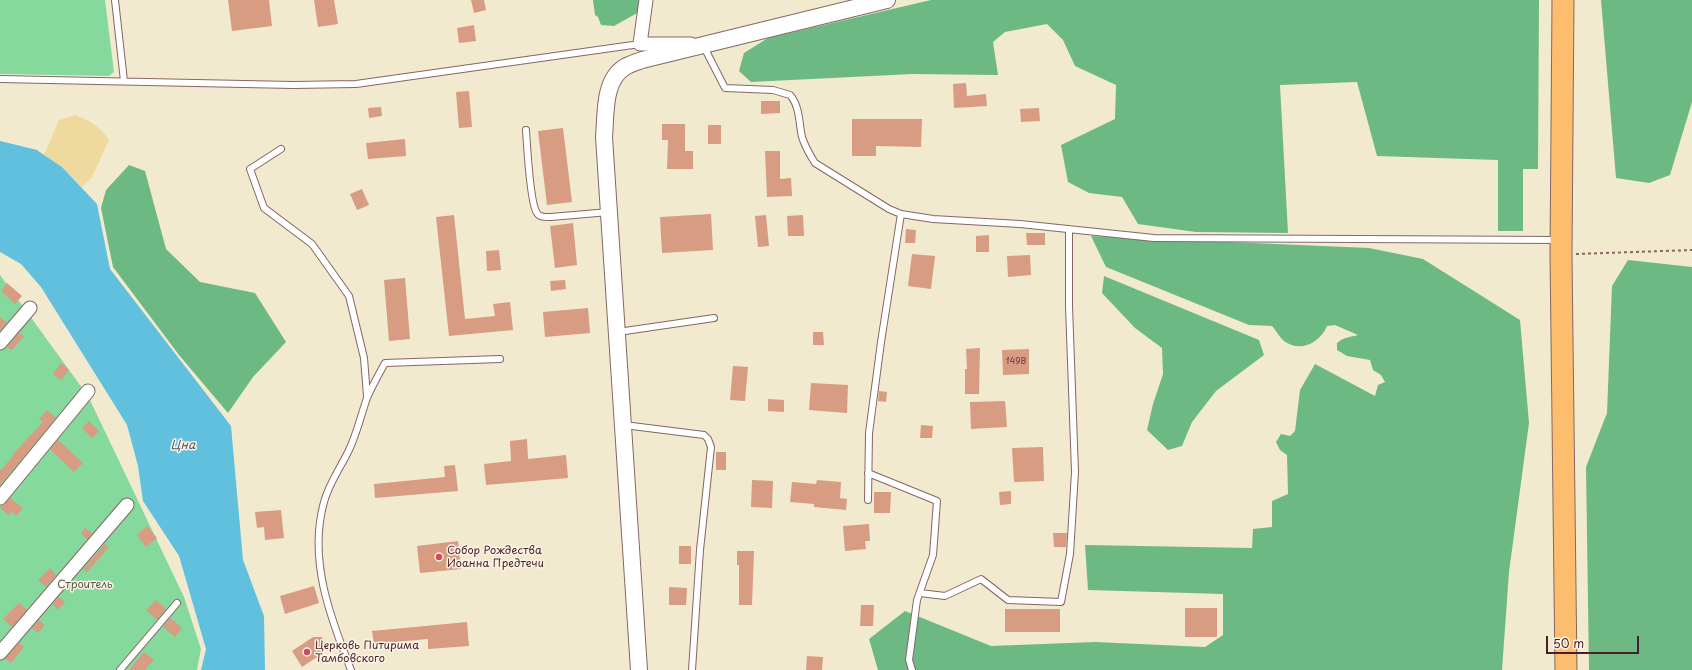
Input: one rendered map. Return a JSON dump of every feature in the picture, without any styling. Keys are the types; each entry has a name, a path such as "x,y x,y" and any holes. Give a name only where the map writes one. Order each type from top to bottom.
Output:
{"main road":[{"path":"1563,0 1561,248 1566,670"}],"street":[{"path":"646,0 640,44 703,44"},
{"path":"639,670 604,136 607,98 613,79 624,68 642,60 886,0"},
{"path":"0,343 30,308"},
{"path":"0,498 88,391"},
{"path":"0,653 127,505"}],"lane":[{"path":"116,0 124,80"},
{"path":"0,79 124,80 293,85 356,84 640,44"},
{"path":"703,44 726,88 773,90 790,95 797,106 802,138 807,151 815,163 889,210 901,214 933,219 1070,229 1154,238 1561,248"},
{"path":"526,130 533,201 536,213 542,217 551,217 609,212"},
{"path":"281,149 250,169 264,208 312,244 349,296 364,358 367,398"},
{"path":"868,500 869,433 881,342 901,214"},
{"path":"920,593 945,596 981,579 1008,600 1061,602 1070,554 1075,472 1069,306 1070,229"},
{"path":"616,332 714,318"},
{"path":"351,670 335,629 322,579 318,550 318,532 324,501 349,450 367,398 385,363 500,359"},
{"path":"622,424 704,435 711,446 700,550 692,670"},
{"path":"868,473 937,501 932,555 920,593 909,660 912,670"},
{"path":"120,670 177,603"}],"path":[{"path":"1561,248 1692,250"}],"green space":[{"path":"0,0 105,0 114,72 109,76 0,74"},
{"path":"593,0 641,0 639,12 614,26 601,25 598,17 595,15"},
{"path":"931,0 1539,0 1538,169 1523,169 1523,231 1498,231 1498,160 1377,156 1357,82 1280,85 1288,233 1196,232 1138,224 1122,197 1089,193 1068,182 1061,145 1115,119 1116,85 1075,66 1063,40 1047,24 1005,32 993,42 998,75 912,74 751,82 739,71 744,53 768,38"},
{"path":"1601,0 1692,0 1692,102 1670,175 1649,183 1616,178"},
{"path":"129,165 145,171 166,249 200,282 255,293 286,342 253,377 228,413 179,355 113,267 101,208 106,190"},
{"path":"1091,236 1369,248 1423,259 1520,320 1529,423 1509,572 1502,670 878,670 869,639 905,611 991,646 1095,642 1205,647 1223,635 1223,594 1088,590 1085,545 1252,548 1253,529 1272,527 1272,501 1288,494 1287,455 1280,450 1276,442 1281,434 1290,436 1295,431 1300,390 1315,364 1375,396 1378,385 1385,382 1381,375 1373,370 1370,360 1347,356 1337,350 1337,343 1358,335 1335,325 1327,326 1320,337 1309,344 1296,346 1290,344 1282,339 1272,326 1249,325 1106,267"},
{"path":"1628,260 1692,267 1692,670 1589,670 1586,467 1607,413 1612,286"},
{"name":"Строитель","path":"0,275 88,396 184,597 201,649 197,670 0,670"},
{"path":"1104,276 1259,340 1264,355 1216,391 1192,422 1182,446 1168,450 1147,430 1153,404 1163,374 1162,348 1135,328 1102,293"}],"sand":[{"path":"75,115 94,124 109,140 92,177 82,187 62,167 44,155 59,120"}],"water":[{"name":"Цна","path":"0,139 37,150 62,167 97,204 110,269 231,426 243,560 264,616 265,670 201,670 206,649 179,556 143,501 138,466 127,425 41,287 21,264 0,252"}],"pier":[{"path":"0,138 34,147 33,149 0,141"}],"building":[{"path":"228,0 269,0 272,26 232,31"},
{"path":"314,0 334,0 338,24 318,27"},
{"path":"471,0 484,0 486,10 474,13"},
{"path":"474,25 476,41 459,43 457,28"},
{"path":"966,83 967,96 986,94 987,106 954,108 953,84"},
{"path":"469,91 472,127 459,128 456,92"},
{"path":"761,101 780,101 780,113 761,114"},
{"path":"381,107 382,116 369,118 368,108"},
{"path":"1039,108 1040,121 1021,122 1020,109"},
{"path":"852,119 922,119 921,147 876,146 876,156 852,156"},
{"path":"662,124 685,124 685,151 693,151 693,169 667,169 668,140 662,140"},
{"path":"708,125 721,125 721,144 708,144"},
{"path":"563,128 572,202 547,205 538,131"},
{"path":"405,139 406,156 368,159 366,143"},
{"path":"765,151 780,151 780,179 791,178 792,196 767,197"},
{"path":"362,189 369,205 357,210 350,194"},
{"path":"711,214 713,250 662,253 660,217"},
{"path":"454,215 465,319 495,316 493,304 510,302 513,330 449,336 436,217"},
{"path":"766,215 769,246 758,247 755,216"},
{"path":"803,215 804,236 788,236 787,216"},
{"path":"573,223 577,265 555,268 550,226"},
{"path":"906,229 916,230 915,243 905,243"},
{"path":"1026,233 1045,233 1045,245 1027,245"},
{"path":"989,235 989,252 976,252 976,236"},
{"path":"499,250 501,270 487,271 486,251"},
{"path":"912,254 935,256 931,289 908,286"},
{"path":"1030,255 1031,275 1008,277 1007,256"},
{"path":"405,278 410,339 389,341 384,280"},
{"path":"565,280 566,289 551,291 550,281"},
{"path":"7,283 22,296 15,304 1,291"},
{"path":"588,308 590,333 545,337 543,312"},
{"path":"0,317 7,323 0,330"},
{"path":"813,332 823,332 824,345 813,345"},
{"path":"19,333 24,336 12,350 7,347"},
{"path":"980,348 979,394 965,394 965,369 967,369 966,349"},
{"path":"1029,349 1029,374 1003,375 1002,350"},
{"path":"61,363 69,370 61,380 53,374"},
{"path":"733,366 748,367 745,401 730,400"},
{"path":"811,383 848,385 847,413 809,410"},
{"path":"879,391 887,392 886,402 878,401"},
{"path":"768,399 784,400 784,412 768,411"},
{"path":"1005,401 1007,427 971,429 970,402"},
{"path":"47,410 56,418 0,485 0,471 14,455 13,454 43,422 39,419"},
{"path":"89,421 99,431 92,438 82,428"},
{"path":"921,425 933,426 932,438 920,438"},
{"path":"527,439 528,459 566,455 568,478 486,485 484,464 511,461 510,441"},
{"path":"58,440 83,463 74,472 50,449"},
{"path":"1043,447 1044,481 1014,482 1012,448"},
{"path":"716,452 726,452 726,470 716,470"},
{"path":"455,465 458,491 375,498 374,484 445,477 444,466"},
{"path":"752,480 773,481 772,508 751,507"},
{"path":"817,480 841,482 840,498 847,499 846,510 814,507 814,504 790,502 792,482 816,484"},
{"path":"1011,491 1011,504 1000,505 999,492"},
{"path":"874,492 891,492 890,513 874,513"},
{"path":"10,498 23,508 16,516 12,512 9,515 0,508"},
{"path":"281,510 284,538 265,540 264,527 257,528 255,512"},
{"path":"869,524 870,541 865,541 866,549 845,551 843,526"},
{"path":"147,526 157,538 146,547 137,535"},
{"path":"85,528 92,533 87,539 81,533"},
{"path":"1053,533 1067,533 1066,547 1054,547"},
{"name":"Собор Рождества Иоанна Предтечи","path":"458,541 461,569 420,573 417,546"},
{"path":"105,544 109,547 87,572 83,569"},
{"path":"679,546 691,546 691,564 679,564"},
{"path":"737,551 754,551 752,605 739,605 739,565 737,565"},
{"path":"50,568 56,575 46,587 38,580"},
{"path":"314,586 319,603 285,614 280,596"},
{"path":"669,587 687,588 686,605 669,605"},
{"path":"59,597 65,602 58,610 53,604"},
{"path":"156,600 166,609 157,620 146,610"},
{"path":"19,603 27,610 12,627 3,619"},
{"path":"861,605 874,605 873,626 860,626"},
{"path":"1185,608 1217,608 1217,637 1185,637"},
{"path":"1005,609 1060,609 1060,632 1005,632"},
{"path":"170,618 182,628 175,637 163,627"},
{"path":"39,620 45,625 38,633 32,628"},
{"path":"467,622 469,646 428,649 428,639 374,644 372,631"},
{"name":"Церковь Питирима Тамбовского","path":"313,637 322,637 326,645 323,653 302,667 292,651"},
{"path":"19,643 24,647 11,663 5,659"},
{"path":"144,652 154,660 145,670 129,670"},
{"path":"807,656 823,657 822,670 806,670"}],"place":[{"name":"Собор Рождества Иоанна Предтечи","path":"439,557"},
{"name":"Церковь Питирима Тамбовского","path":"307,652"}]}
